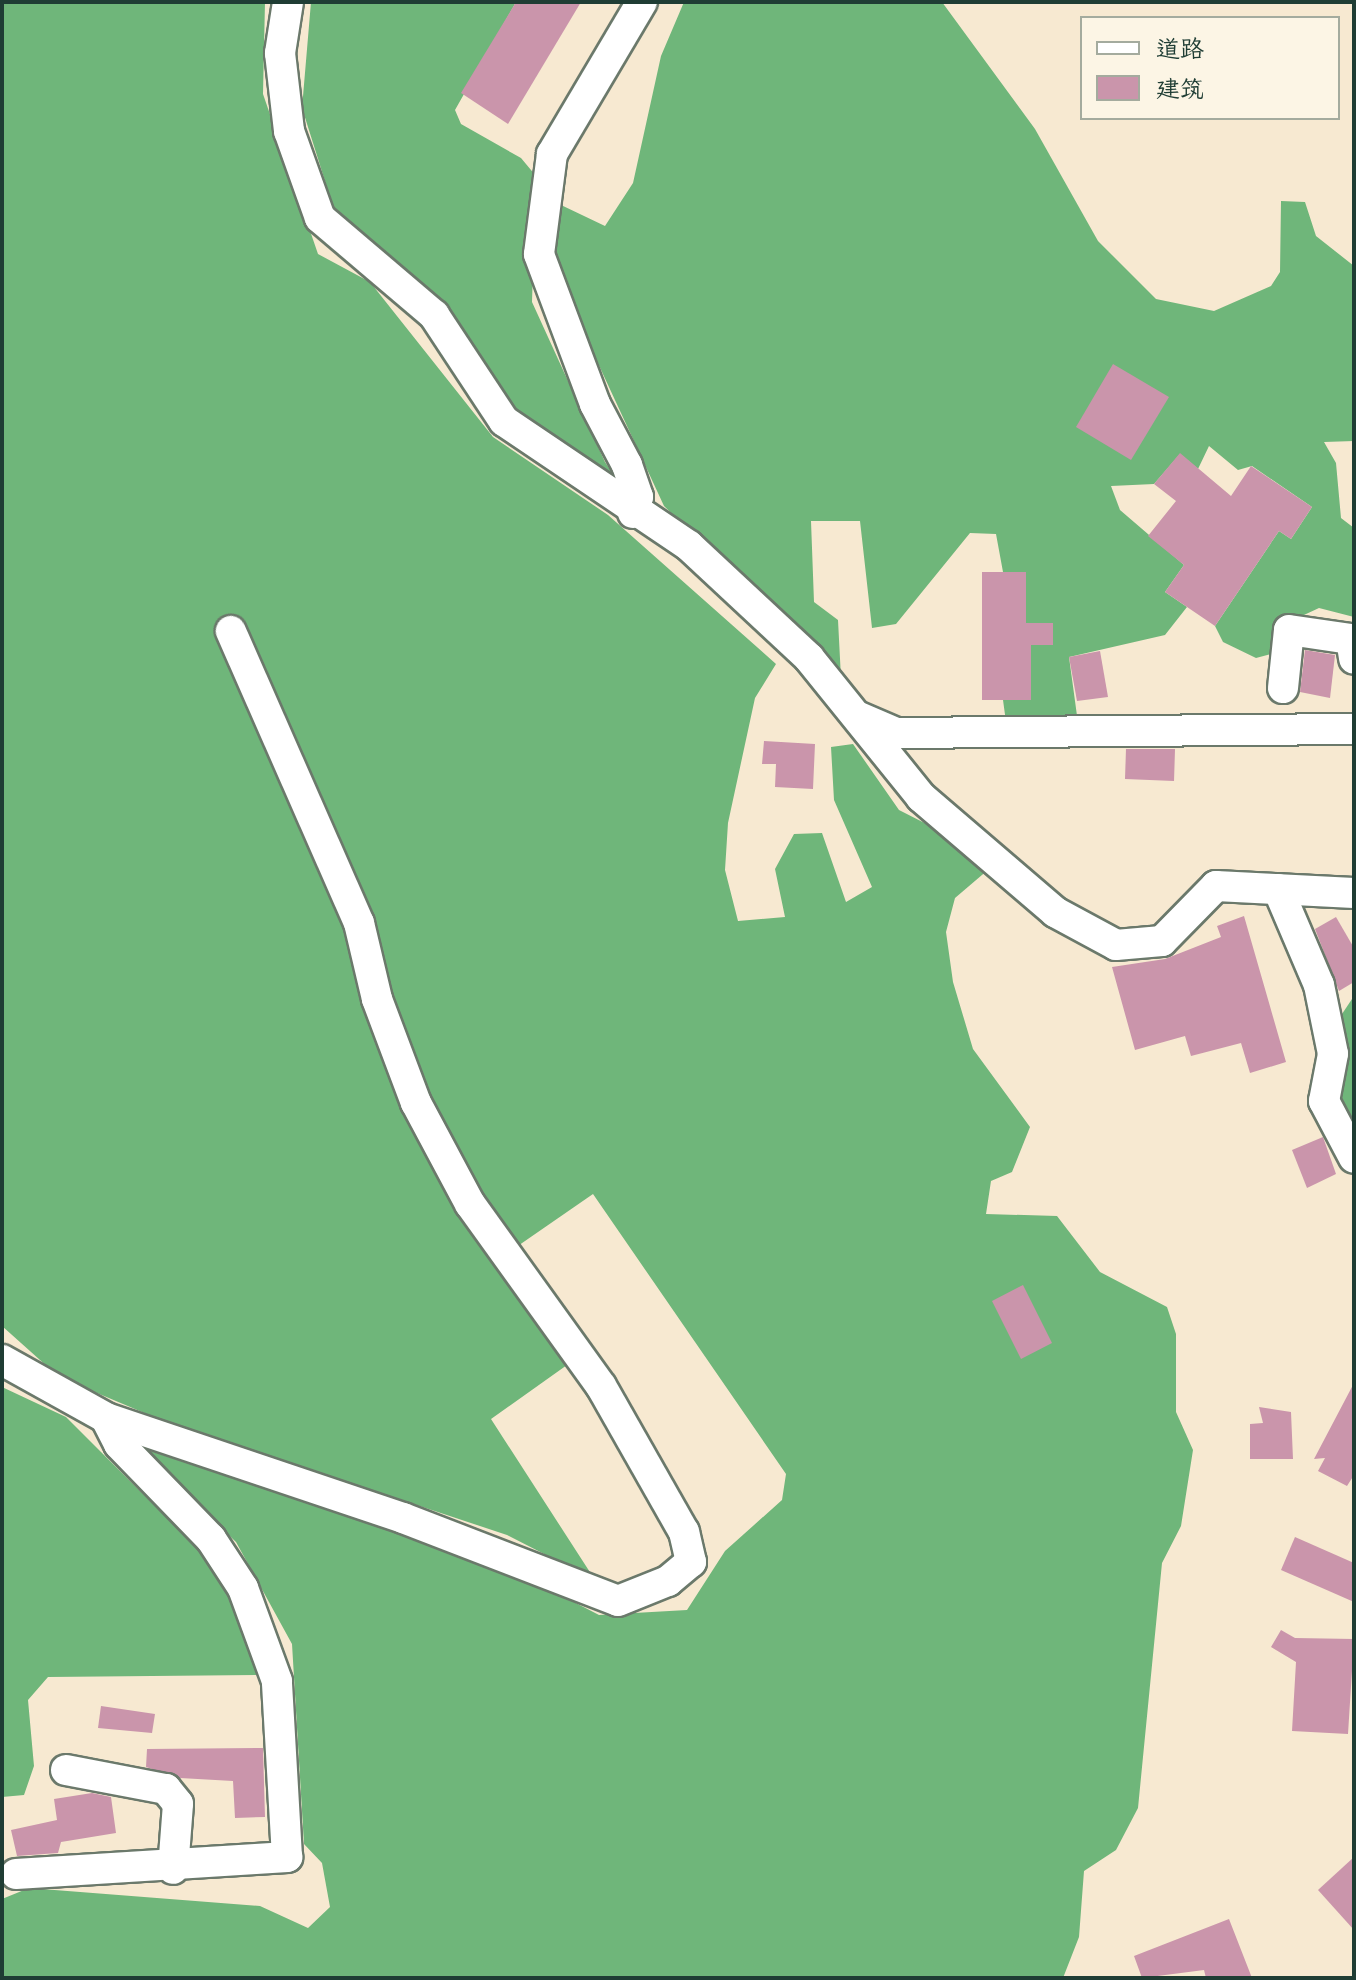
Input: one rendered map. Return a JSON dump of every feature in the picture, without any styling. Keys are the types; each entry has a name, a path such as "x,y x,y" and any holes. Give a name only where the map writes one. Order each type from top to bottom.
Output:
{"street":[{"path":"288,2 280,53 289,131 320,218 434,315 504,421 633,513 689,546 809,658 921,797 1055,912 1116,945 1162,941 1216,886 1354,893"},
{"path":"633,513 638,497 627,465 595,404 539,254 552,154 642,2"},
{"path":"1283,688 1289,630 1351,639 1354,659"},
{"path":"2,1360 106,1418 403,1518 618,1601 668,1581 691,1562 684,1532 601,1386 470,1204 416,1103 377,999 359,923 231,631"},
{"path":"854,715 896,733 1354,729"},
{"path":"1278,889 1319,985 1333,1054 1324,1101 1354,1158"},
{"path":"16,1874 173,1869 287,1857 277,1681 243,1588 211,1539 119,1444 106,1418"},
{"path":"66,1770 166,1789 178,1804 173,1869"}],"green space":[{"path":"2,2 265,2 263,94 318,254 370,282 493,437 608,515 776,664 755,698 728,823 725,870 738,921 785,917 775,869 794,834 822,833 846,902 872,887 834,800 831,747 853,744 899,810 954,838 989,869 955,898 946,932 953,982 973,1049 1030,1127 1012,1172 991,1181 986,1214 1057,1216 1100,1272 1167,1307 1176,1334 1176,1412 1193,1450 1181,1526 1162,1563 1138,1808 1116,1850 1084,1871 1079,1937 1063,1978 2,1978 2,1899 29,1888 260,1906 308,1928 330,1907 322,1863 304,1844 292,1644 236,1542 135,1446 510,1569 599,1615 687,1610 725,1551 782,1500 786,1474 593,1194 499,1259 567,1365 491,1419 595,1580 507,1535 161,1420 59,1377 2,1326"},
{"path":"311,2 516,2 455,110 461,124 521,158 536,176 532,302 605,462 629,498 517,413 456,330 445,303 336,216 302,108"},
{"path":"684,2 942,2 1035,129 1098,241 1156,299 1214,311 1271,286 1280,272 1281,201 1305,202 1316,236 1354,266 1354,441 1324,442 1336,463 1341,518 1354,528 1354,617 1319,608 1291,621 1271,654 1256,658 1223,642 1215,626 1279,531 1291,539 1312,507 1252,466 1238,470 1209,446 1198,469 1180,454 1154,484 1111,486 1120,510 1184,565 1165,592 1187,607 1165,635 1069,657 1078,723 1006,722 1003,700 1031,700 1031,645 1053,645 1026,623 1026,572 1003,572 996,534 970,533 896,624 872,628 860,521 811,521 814,602 838,620 841,678 664,506 559,279 554,229 561,205 605,226 633,183 661,56"},
{"path":"1354,996 1354,1144 1328,1085 1340,1017"},
{"path":"2,1387 66,1417 214,1565 245,1616 261,1675 48,1677 28,1700 34,1766 24,1795 2,1797"}],"building":[{"path":"516,2 581,2 508,124 461,93"},
{"path":"1113,364 1169,397 1131,460 1076,427"},
{"path":"1180,453 1231,496 1251,466 1312,507 1291,539 1279,531 1215,626 1165,592 1184,565 1148,536 1176,501 1154,484"},
{"path":"982,572 1026,572 1026,623 1053,623 1053,645 1031,645 1031,700 982,700"},
{"path":"1305,650 1335,655 1330,698 1300,692"},
{"path":"1100,651 1108,697 1077,701 1069,657"},
{"path":"764,741 815,744 813,789 775,787 776,764 762,764"},
{"path":"1126,749 1175,749 1174,781 1125,779"},
{"path":"1244,916 1286,1062 1250,1073 1241,1043 1191,1056 1185,1036 1135,1050 1112,967 1165,959 1221,937 1217,926"},
{"path":"1336,917 1354,948 1354,982 1339,991 1315,929"},
{"path":"1323,1137 1336,1174 1307,1188 1292,1150"},
{"path":"1023,1285 1052,1343 1021,1359 992,1301"},
{"path":"1354,1383 1354,1475 1347,1486 1318,1471 1325,1458 1314,1459"},
{"path":"1259,1407 1291,1412 1293,1459 1250,1459 1250,1424 1263,1423"},
{"path":"1295,1537 1354,1563 1354,1602 1281,1570"},
{"path":"1281,1630 1295,1638 1354,1639 1348,1734 1292,1731 1296,1662 1271,1647"},
{"path":"101,1706 155,1714 152,1733 98,1728"},
{"path":"263,1748 265,1817 235,1818 233,1781 180,1778 146,1767 147,1749"},
{"path":"92,1793 111,1797 116,1833 61,1842 58,1853 17,1856 11,1830 57,1820 54,1799"},
{"path":"1354,1857 1354,1930 1318,1890"},
{"path":"1229,1919 1252,1978 1206,1978 1204,1970 1142,1978 1134,1956"}]}
